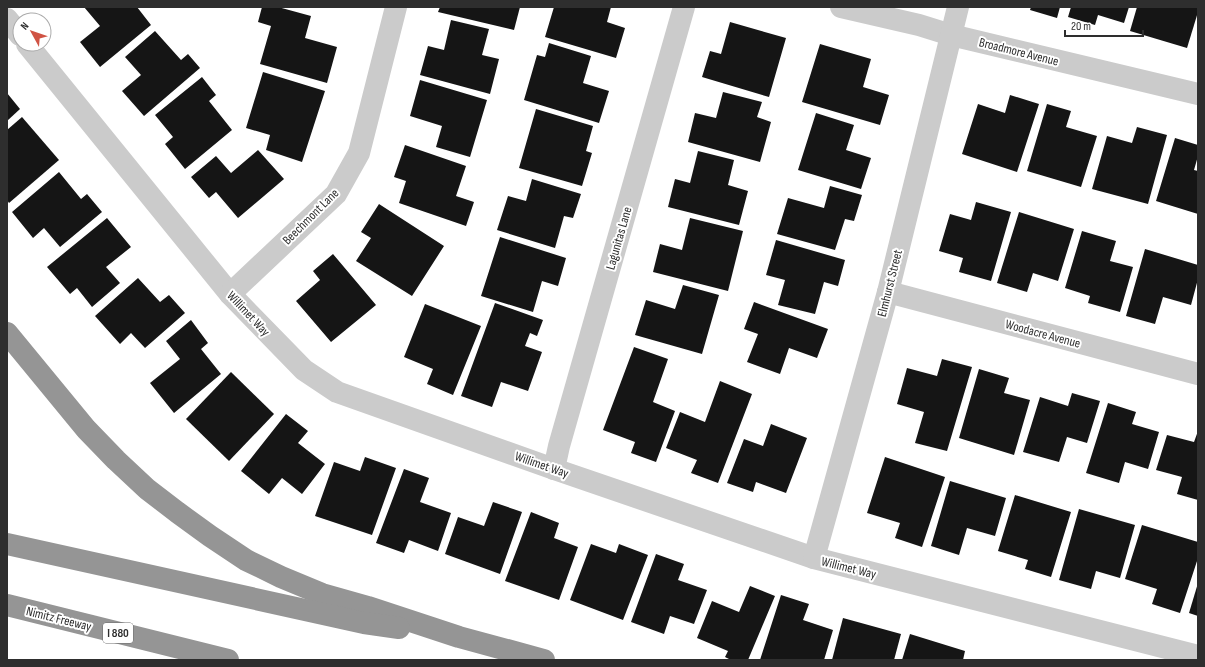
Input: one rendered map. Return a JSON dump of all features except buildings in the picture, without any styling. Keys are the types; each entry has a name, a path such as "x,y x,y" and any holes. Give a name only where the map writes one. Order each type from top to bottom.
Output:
{"highway":[{"path":"7,333 86,429 116,460 153,493 210,536 246,560 301,586 322,594 368,607 459,638 544,660"},
{"path":"7,544 364,623 459,638"},
{"name":"Nimitz Freeway","path":"7,605 228,660"}],"street":[{"name":"Beechmont Lane","path":"230,294 336,194 359,153 396,7"},
{"name":"Lagunitas Lane","path":"554,468 684,7"},
{"name":"Broadmore Avenue","path":"841,7 1198,94"},
{"name":"Elmhurst Street","path":"814,558 888,292 958,7"},
{"name":"Willimet Way","path":"33,52 230,294 304,370 338,392 814,558 1198,656"},
{"name":"Woodacre Avenue","path":"888,292 1198,374"}]}
